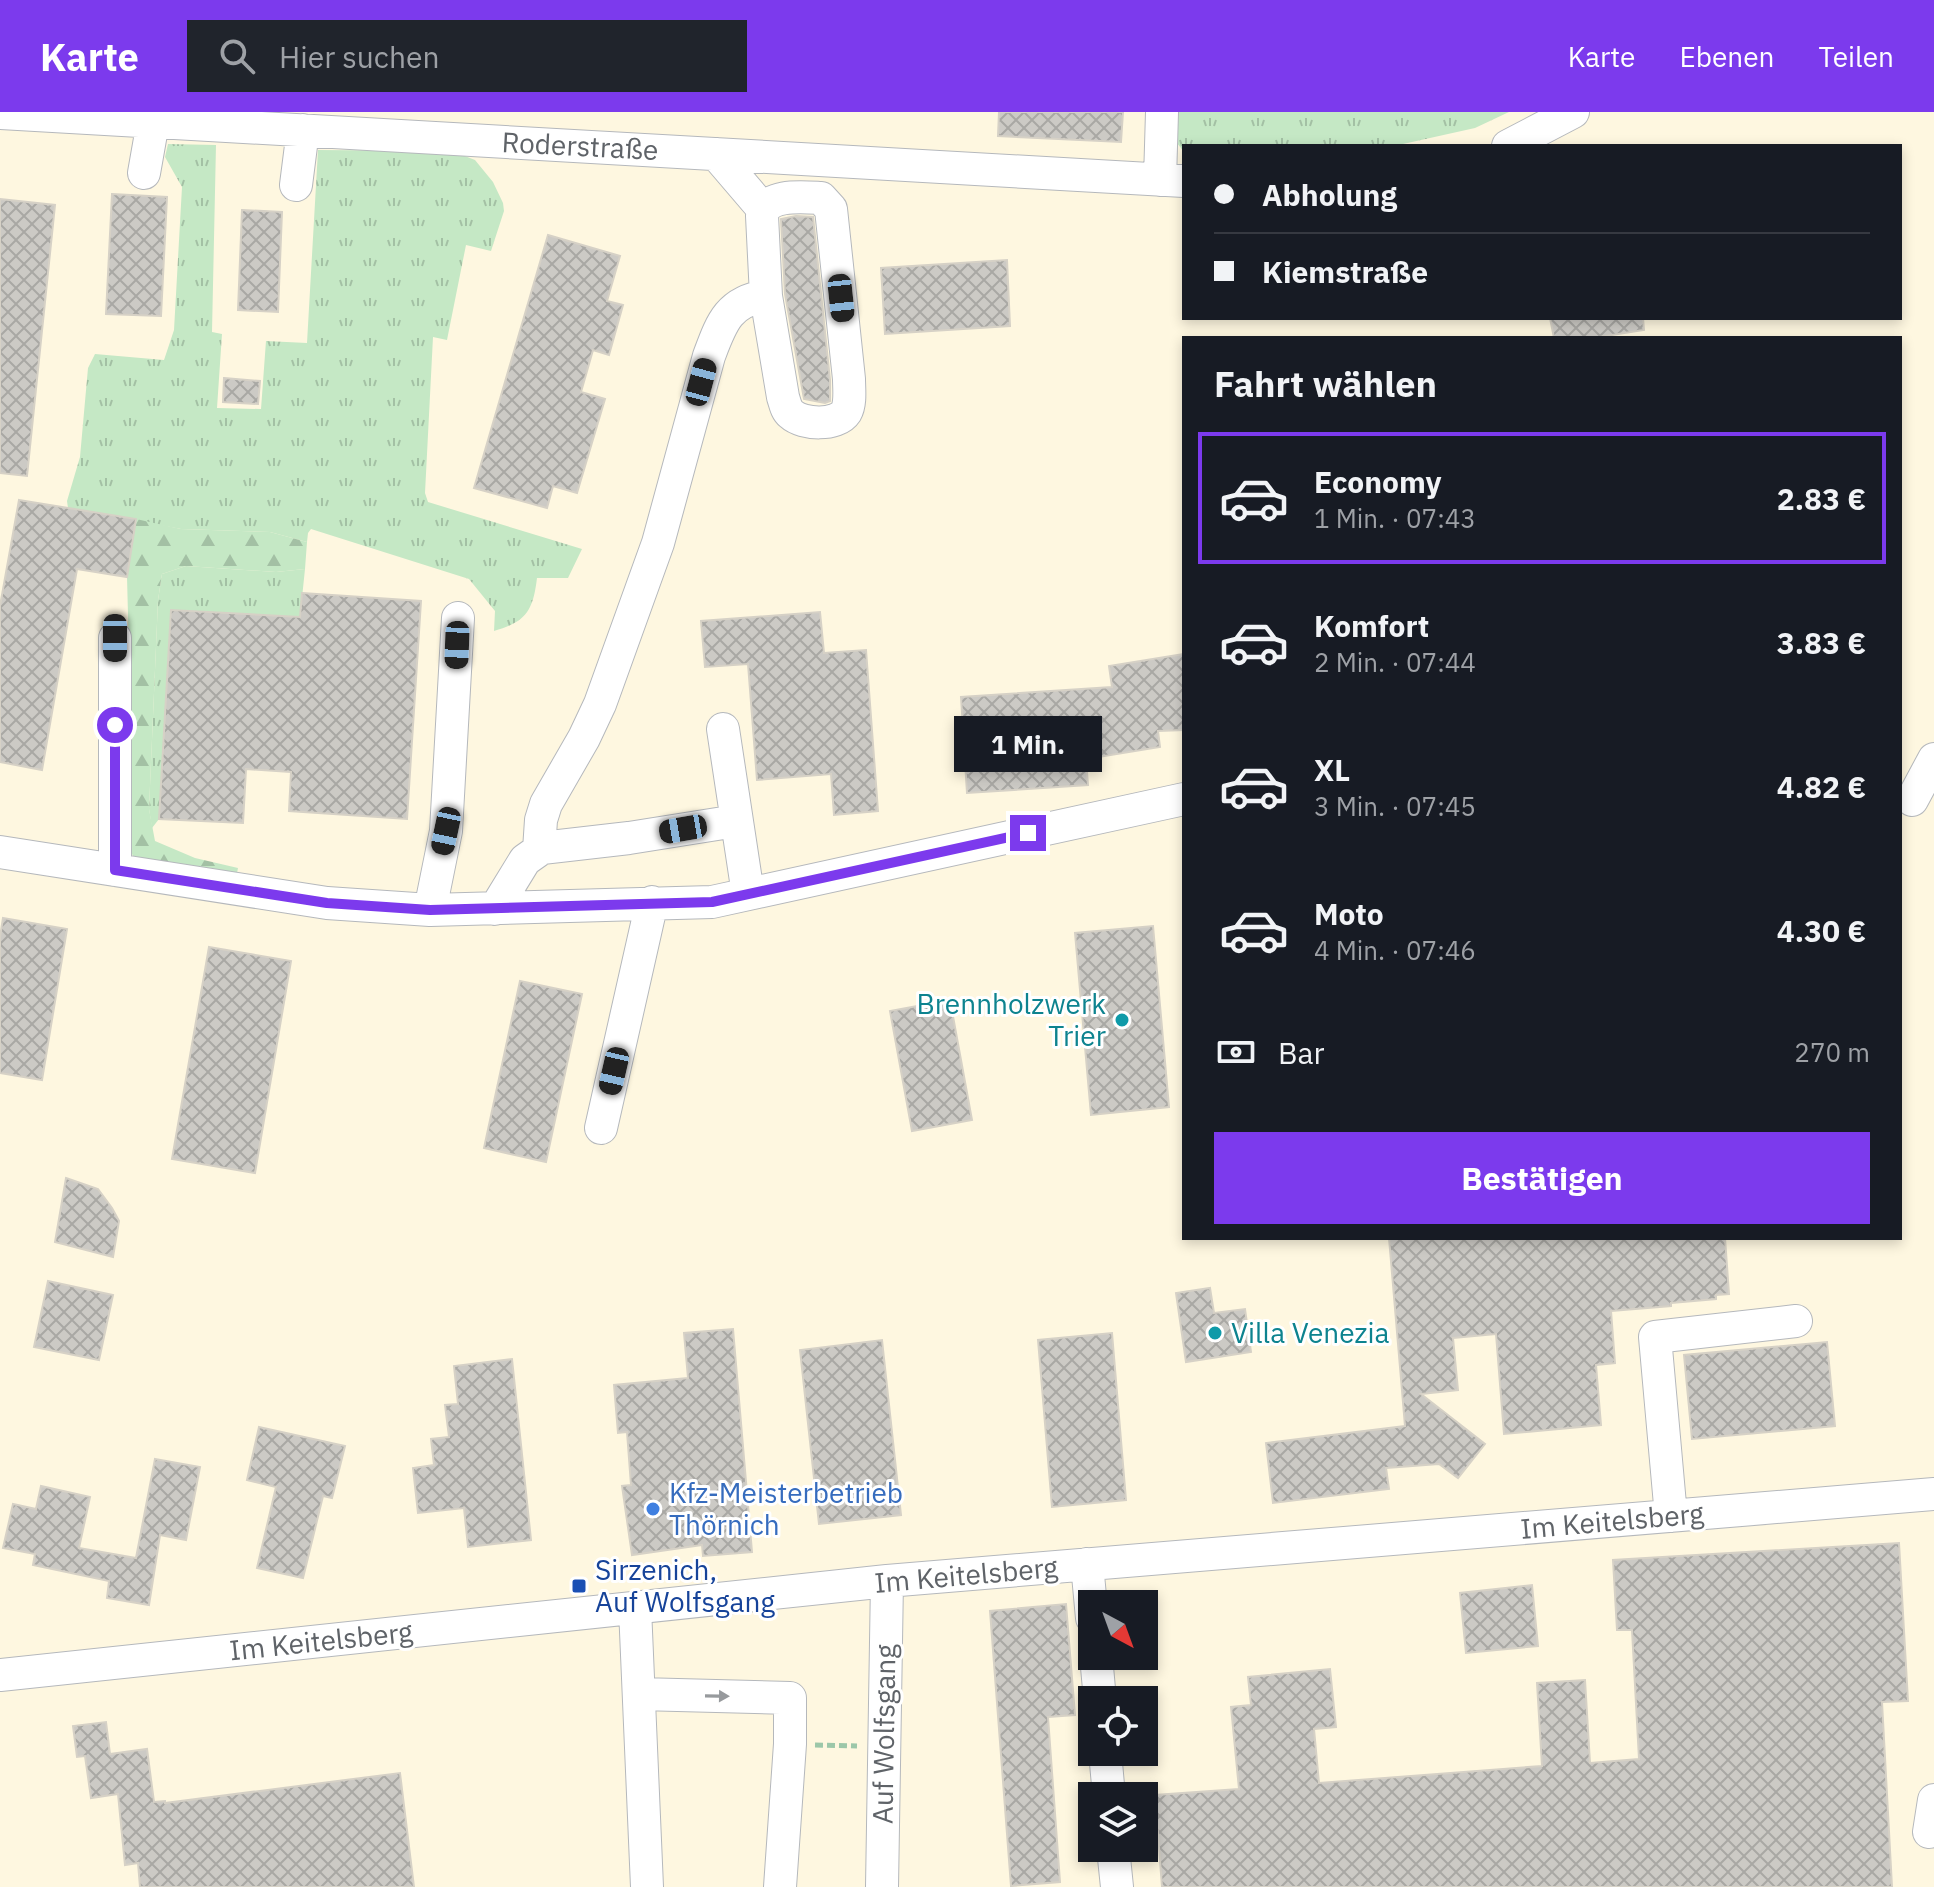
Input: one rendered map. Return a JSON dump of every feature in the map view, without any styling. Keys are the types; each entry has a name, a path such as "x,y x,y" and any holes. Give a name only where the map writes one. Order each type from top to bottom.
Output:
{"street":[{"name":"Roderstraße","path":"17,113 1172,180 1162,112"},
{"path":"1512,144 1573,112"},
{"path":"144,173 153,122"},
{"path":"296,185 303,130"},
{"path":"716,154 763,209 766,296 785,406 796,417 835,421 848,407 849,379 831,209 825,200 816,198 775,200 763,209"},
{"path":"539,850 543,811 600,704 658,543 717,335 725,319 738,305 766,296"},
{"path":"430,910 446,831 458,618"},
{"path":"115,638 115,870"},
{"path":"723,729 748,894"},
{"path":"1915,800 1934,759"},
{"path":"0,852 327,903 430,910 712,902 1182,799"},
{"path":"495,909 525,860 539,850 736,821"},
{"path":"601,1128 652,902"},
{"path":"1671,1516 1655,1337 1796,1321"},
{"name":"Im Keitelsberg","path":"0,1675 887,1581 1934,1494"},
{"path":"1087,1564 1089,1590"},
{"name":"Auf Wolfsgang","path":"882,1887 887,1581"},
{"path":"635,1608 647,1887"},
{"path":"639,1694 790,1698 790,1744 780,1887"},
{"path":"1929,1832 1934,1800"},
{"path":"1114,1862 1117,1887"}],"path":[{"path":"820,1745 851,1746"}],"shaded area":[{"path":"0,112 1934,112 1934,1887 0,1887"}],"green space":[{"path":"1174,112 1509,112 1475,128 1403,144 1182,144 1182,149 1173,138"},
{"path":"168,144 216,145 212,332 222,334 217,408 261,409 266,341 307,343 318,150 452,151 475,160 493,182 504,211 491,251 466,245 447,340 433,337 425,493 428,502 582,549 568,578 537,578 530,607 521,619 494,631 495,611 469,579 311,529 307,542 270,532 181,529 68,508 67,501 80,457 88,368 95,354 164,360 174,330 182,187 165,157"},
{"path":"136,519 181,529 270,532 307,542 305,569 276,572 186,566 162,574 158,600 149,809 155,841 195,858 238,868 237,873 134,858 130,850 132,768 127,577"},
{"path":"186,566 276,572 305,569 300,617 171,611 159,819 152,828 149,809 158,600 162,574"}],"building":[{"path":"999,112 1123,112 1121,142 998,136"},
{"path":"112,194 167,197 161,316 106,314"},
{"path":"0,199 55,205 27,476 0,473"},
{"path":"242,210 282,212 278,312 238,310"},
{"path":"813,217 830,380 830,401 825,403 804,399 785,294 781,219"},
{"path":"548,235 620,256 607,301 623,305 609,355 593,350 581,392 605,399 577,493 553,486 547,508 474,488"},
{"path":"1007,260 1010,326 885,334 881,268"},
{"path":"1550,320 1643,320 1644,330 1606,336 1554,336"},
{"path":"224,378 260,381 258,404 223,402"},
{"path":"19,500 136,519 127,577 77,569 42,770 0,762 0,606"},
{"path":"302,593 421,601 407,819 289,811 291,772 246,769 243,823 159,819 171,610 300,617"},
{"path":"820,612 824,653 866,650 878,811 834,815 831,774 757,780 748,664 705,667 701,621"},
{"path":"1182,654 1182,730 1158,731 1160,747 1086,759 1088,785 967,793 961,697 1112,687 1109,666"},
{"path":"3,918 67,929 42,1080 0,1073 0,937"},
{"name":"Brennholzwerk Trier","path":"1153,926 1169,1107 1091,1115 1075,933"},
{"path":"209,947 291,961 255,1173 172,1159"},
{"path":"520,981 582,994 546,1162 484,1148"},
{"path":"950,1000 972,1120 912,1131 890,1011"},
{"path":"66,1178 98,1189 112,1208 119,1221 113,1257 55,1242"},
{"path":"1389,1240 1725,1240 1729,1294 1716,1295 1716,1299 1671,1303 1671,1306 1611,1311 1615,1363 1596,1365 1601,1425 1504,1434 1496,1334 1453,1338 1458,1390 1421,1394 1485,1444 1458,1478 1439,1464 1386,1468 1389,1489 1273,1503 1266,1443 1405,1426"},
{"path":"48,1281 113,1295 99,1360 34,1347"},
{"name":"Villa Venezia","path":"1210,1288 1214,1313 1245,1309 1251,1352 1186,1362 1176,1293"},
{"path":"733,1329 752,1552 703,1556 702,1545 632,1555 622,1486 631,1485 627,1432 618,1433 614,1385 688,1378 684,1333"},
{"path":"1112,1333 1126,1500 1052,1507 1038,1340"},
{"path":"882,1340 901,1515 819,1524 800,1350"},
{"path":"1827,1342 1835,1426 1692,1439 1684,1355"},
{"path":"512,1359 531,1540 468,1547 464,1508 418,1513 413,1468 434,1465 431,1439 449,1437 445,1405 458,1404 454,1366"},
{"path":"259,1427 345,1446 332,1498 323,1496 303,1578 257,1568 276,1487 247,1480"},
{"path":"155,1459 200,1467 186,1540 160,1535 149,1605 107,1598 109,1581 33,1565 35,1554 3,1548 13,1504 36,1509 41,1486 90,1497 79,1548 136,1558"},
{"path":"1899,1543 1908,1701 1882,1702 1892,1887 1162,1887 1158,1795 1239,1789 1231,1707 1251,1705 1248,1677 1330,1669 1336,1727 1314,1729 1319,1783 1542,1766 1537,1683 1585,1680 1590,1763 1639,1759 1632,1630 1617,1630 1613,1560"},
{"path":"1532,1585 1538,1646 1466,1653 1460,1593"},
{"path":"1066,1604 1075,1715 1048,1717 1060,1882 1011,1886 990,1611"},
{"path":"106,1722 110,1754 147,1749 154,1802 400,1773 414,1887 140,1887 138,1863 125,1865 118,1794 91,1798 85,1756 77,1757 73,1726"}],"place":[{"name":"Brennholzwerk Trier","path":"1122,1020"},
{"name":"Villa Venezia","path":"1215,1333"},
{"name":"Kfz-Meisterbetrieb Thörnich","path":"653,1509"},
{"name":"Sirzenich, Auf Wolfsgang","path":"579,1586"}],"route":[{"path":"115,725 115,870 327,903 430,910 712,902 1028,833"}]}
